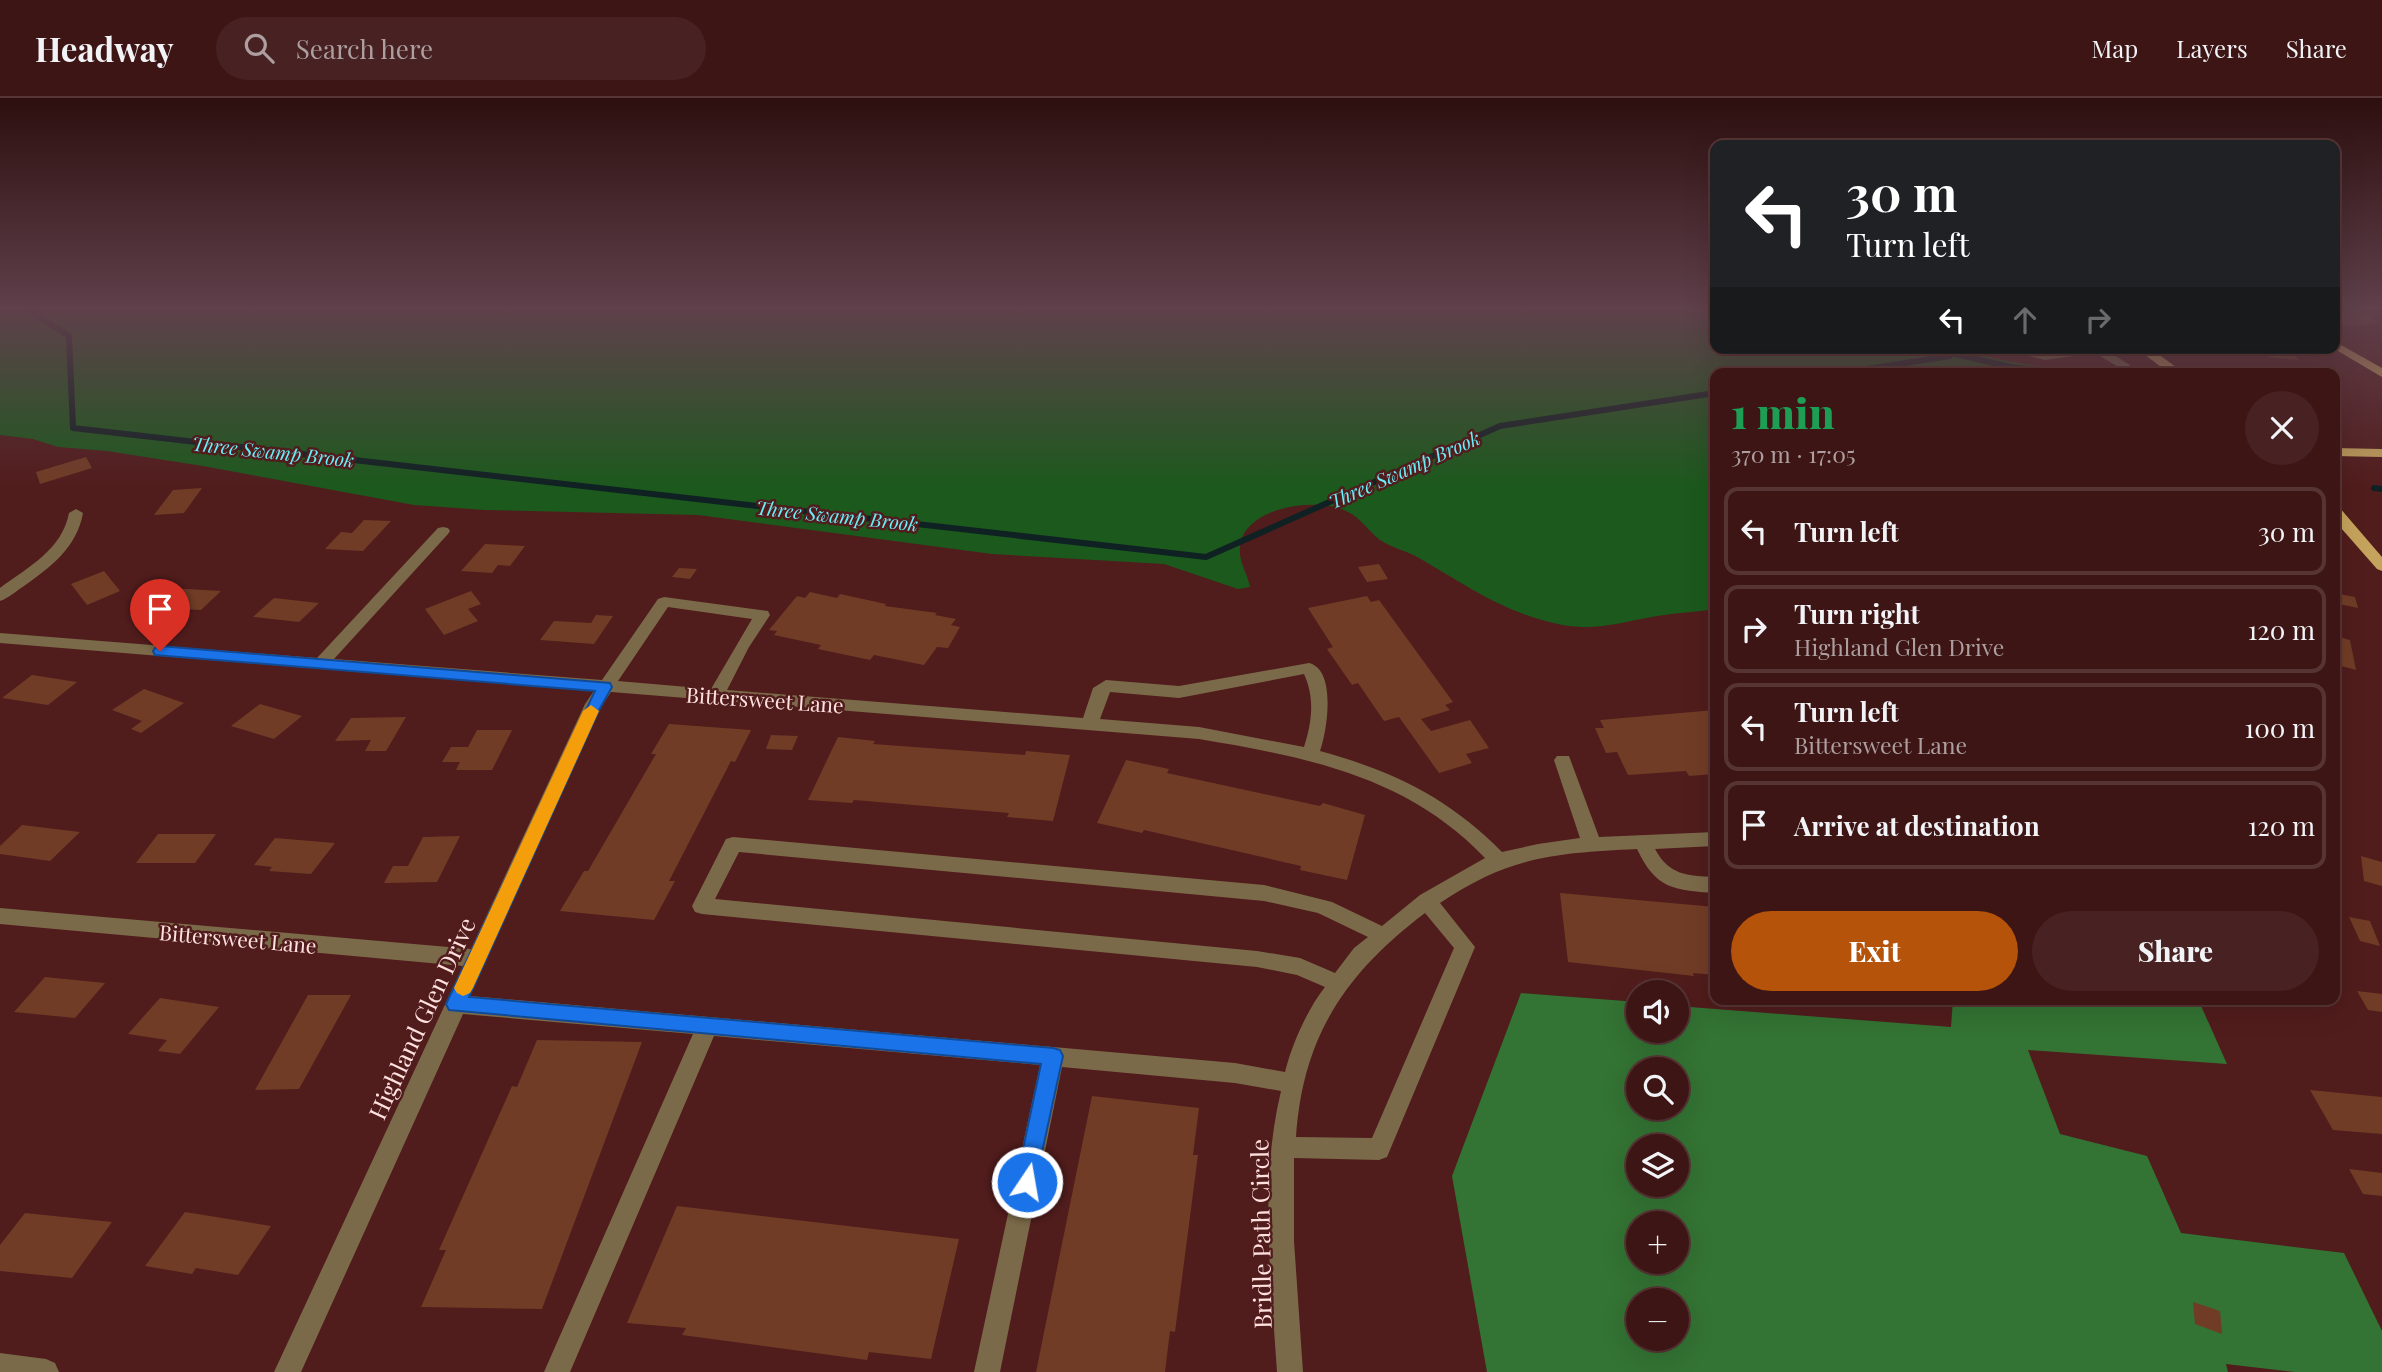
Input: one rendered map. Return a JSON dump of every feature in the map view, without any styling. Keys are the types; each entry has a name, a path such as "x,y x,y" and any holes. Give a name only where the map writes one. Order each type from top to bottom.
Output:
{"main road":[{"path":"2340,452 2382,453"},
{"path":"2340,517 2382,566"}],"street":[{"path":"0,596 61,546 74,528 76,513"},
{"path":"320,664 443,531"},
{"name":"Highland Glen Drive","path":"287,1372 590,712 664,603 762,615 741,647 716,695"},
{"name":"Bittersweet Lane","path":"0,638 1090,723 1228,737 1310,755 1364,772 1424,797 1464,825 1498,860"},
{"path":"1090,723 1099,692 1107,686 1180,692 1309,668 1318,688 1321,707 1318,733 1310,755"},
{"path":"1563,760 1593,846"},
{"name":"Bridle Path Circle","path":"1290,1372 1281,1208 1282,1147 1290,1083 1307,1034 1337,983 1381,935 1427,901 1498,860 1531,852 1710,839"},
{"path":"1643,843 1652,863 1664,877 1683,883 1710,885"},
{"path":"1337,983 1300,967 1258,960 702,906 733,844 1264,893 1324,906 1381,935"},
{"path":"1282,1147 1379,1149 1465,947 1427,901"},
{"name":"Bittersweet Lane","path":"0,916 429,956 477,958"},
{"path":"456,1004 1236,1073 1290,1083"},
{"path":"557,1372 708,1025"},
{"path":"987,1372 1053,1056"},
{"path":"0,1366 46,1372"}],"green space":[{"path":"0,368 1710,368 1710,610 1587,627 1559,624 1525,615 1385,543 1348,512 1321,505 1288,507 1272,512 1247,529 1241,541 1240,554 1250,587 1238,589 1164,564 992,554 698,515 485,510 414,505 203,466 107,451 58,447 33,439 0,435"},
{"path":"1521,993 1626,1001 1626,1043 1689,1043 1689,1007 1951,1027 1953,1005 2201,1005 2227,1064 2028,1050 2060,1134 2147,1156 2181,1233 2344,1253 2382,1331 2382,1372 2295,1372 2226,1364 2228,1372 1487,1372 1452,1176"}],"building":[{"path":"86,457 92,468 40,484 36,472"},
{"path":"202,488 184,513 154,515 173,490"},
{"path":"364,520 391,521 363,551 325,549 341,532 352,533"},
{"path":"485,544 525,546 510,566 498,565 492,573 461,571"},
{"path":"1379,564 1388,579 1367,582 1358,567"},
{"path":"679,568 697,569 690,579 672,577"},
{"path":"104,571 120,591 87,605 71,584"},
{"path":"169,588 221,591 201,610 149,607"},
{"path":"471,591 481,604 468,609 478,621 444,635 425,609"},
{"path":"810,592 837,598 840,594 886,604 885,606 937,613 935,615 956,619 951,625 960,627 948,648 937,647 924,665 874,655 870,660 818,649 821,645 774,635 777,631 769,630 797,596 805,598"},
{"path":"2340,594 2355,597 2358,608 2340,604"},
{"path":"1367,596 1371,602 1379,600 1453,702 1445,705 1450,710 1421,719 1431,731 1470,720 1489,748 1466,754 1472,763 1439,773 1399,717 1384,721 1358,683 1352,685 1327,649 1333,647 1308,608"},
{"path":"274,598 319,603 299,622 253,617"},
{"path":"596,615 613,616 594,644 540,640 554,621 591,623"},
{"path":"2340,638 2350,640 2356,670 2340,666"},
{"path":"32,675 77,682 48,705 2,698"},
{"path":"144,689 184,703 141,733 131,729 142,721 112,710"},
{"path":"260,704 302,716 274,739 231,726"},
{"path":"1710,710 1710,774 1689,776 1686,771 1628,775 1617,752 1606,753 1595,728 1604,728 1600,720"},
{"path":"406,717 386,751 365,751 371,740 335,741 351,718"},
{"path":"669,724 751,730 735,762 731,761 669,881 675,881 654,920 560,911 584,871 588,871 656,754 651,754"},
{"path":"477,730 512,730 492,770 456,770 460,762 442,762 451,747 468,747"},
{"path":"771,735 798,736 792,750 766,749"},
{"path":"838,737 875,741 873,744 1025,755 1026,751 1070,755 1053,821 1007,817 1009,813 854,800 852,803 808,800"},
{"path":"1126,760 1169,769 1167,773 1320,806 1323,803 1365,815 1347,880 1300,870 1301,866 1144,830 1142,833 1097,823"},
{"path":"22,825 80,832 50,861 0,854 0,846"},
{"path":"158,834 216,834 195,863 136,863"},
{"path":"460,836 437,882 384,883 393,866 408,866 423,837"},
{"path":"275,838 335,843 311,874 269,871 272,867 254,865"},
{"path":"2361,856 2382,862 2382,886 2364,881"},
{"path":"1560,893 1710,907 1710,975 1693,973 1694,976 1568,962"},
{"path":"2349,917 2370,921 2380,946 2360,941"},
{"path":"45,977 105,983 75,1018 14,1012"},
{"path":"2357,991 2382,994 2382,1012 2368,1010"},
{"path":"308,995 351,995 299,1089 255,1090"},
{"path":"160,998 219,1007 180,1054 158,1051 167,1040 128,1034"},
{"path":"537,1040 642,1042 542,1309 421,1307 446,1250 439,1250 512,1086 517,1087"},
{"path":"2310,1090 2382,1097 2382,1134 2333,1130"},
{"path":"1092,1096 1199,1108 1193,1155 1198,1155 1175,1332 1170,1331 1165,1372 1036,1372"},
{"path":"2349,1169 2382,1173 2382,1196 2363,1194"},
{"path":"677,1206 959,1239 931,1359 869,1352 867,1360 682,1335 686,1328 627,1323"},
{"path":"185,1212 271,1226 238,1275 196,1268 192,1274 145,1266"},
{"path":"25,1213 112,1222 72,1278 0,1271 0,1245"},
{"path":"2193,1302 2220,1311 2222,1334 2195,1324"}],"waterway":[{"name":"Three Swamp Brook","path":"70,368 73,428 1206,557 1500,426 1710,394"},
{"path":"2374,488 2382,489"}],"slow traffic":[{"path":"463,988 591,711"}],"route":[{"path":"160,651 605,687 590,712 456,1004 492,1005 1053,1056 1027,1182"}]}
